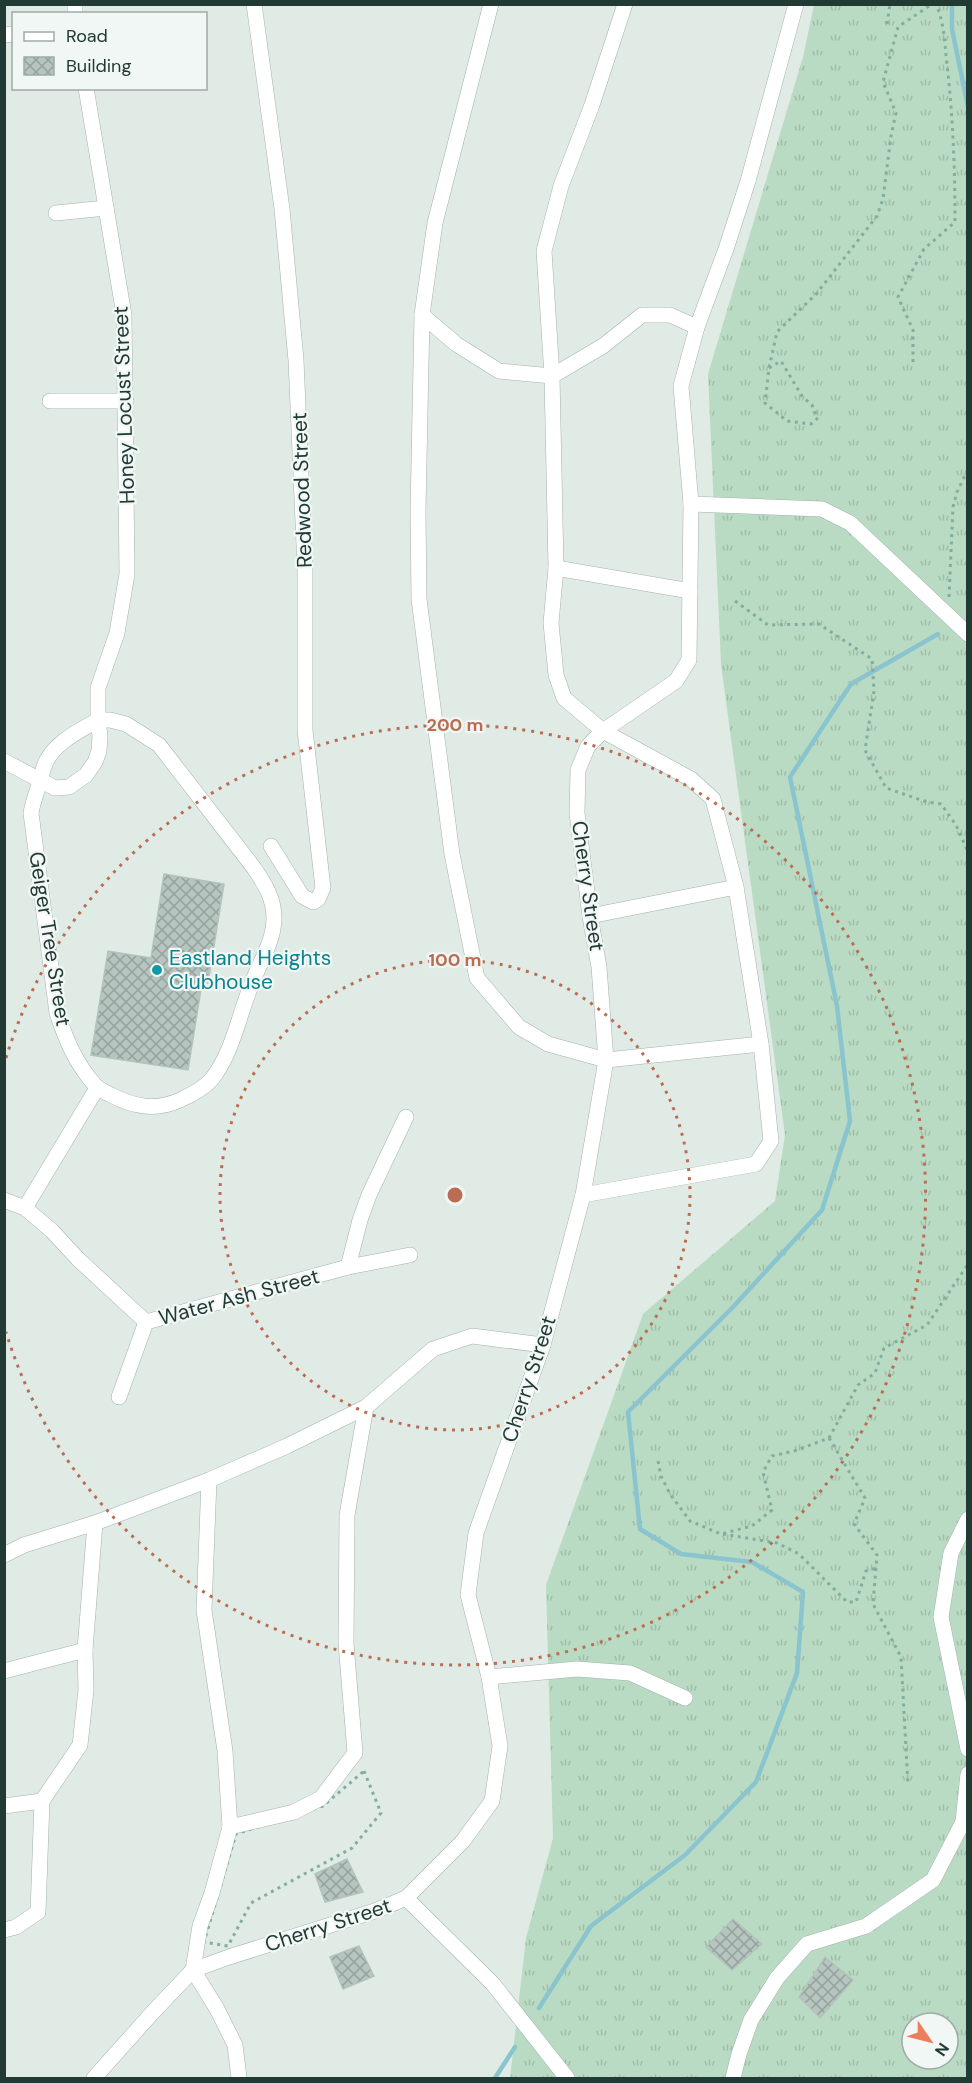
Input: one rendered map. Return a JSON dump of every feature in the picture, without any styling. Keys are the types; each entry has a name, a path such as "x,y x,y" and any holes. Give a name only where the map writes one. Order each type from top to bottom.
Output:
{"street":[{"name":"Redwood Street","path":"254,4 282,209 296,360 305,568 305,730 323,888 318,899 313,902 302,896 271,846"},
{"path":"491,4 435,223 422,315 418,511 419,599 452,854 477,978 519,1027 548,1044 606,1060 761,1044"},
{"path":"583,1195 756,1164 771,1141 761,1044 736,887 713,799 691,779 603,731 564,698 556,675 551,623 556,568 552,376 544,251 561,186 592,105 626,4"},
{"name":"Cherry Street","path":"94,2079 153,2012 194,1970 375,1911 406,1898 463,1841 492,1801 500,1746 489,1677 468,1595 476,1533 543,1345 583,1195 606,1060 599,967 577,813 578,770 588,746 603,731 676,681 688,660 691,504 681,386 698,327 748,181 796,4"},
{"name":"Honey Locust Street","path":"4,761 55,788 69,787 86,775 95,762 99,751 100,736 98,688 117,633 127,574 124,315 86,90"},
{"path":"56,213 106,208"},
{"path":"422,315 456,345 499,371 552,376 603,346 642,315 670,315 698,327"},
{"path":"50,401 126,401"},
{"path":"691,504 822,509 850,523 968,634"},
{"path":"556,568 690,591"},
{"name":"Geiger Tree Street","path":"98,720 126,724 159,745 265,883 272,900 274,919 270,940 223,1061 210,1082 194,1093 170,1104 144,1108 124,1102 97,1088 77,1062 65,1039 57,1013 31,813 34,795 44,765 54,751 71,736 98,720"},
{"path":"590,916 736,887"},
{"path":"25,1208 97,1088"},
{"path":"348,1268 369,1195 406,1117"},
{"name":"Water Ash Street","path":"4,1200 25,1208 52,1231 78,1259 146,1322 348,1268 410,1255"},
{"path":"119,1397 146,1322"},
{"path":"4,1555 24,1545 95,1523 209,1480 287,1446 366,1407 433,1349 472,1336 543,1345"},
{"path":"230,1827 294,1812 321,1798 355,1753 346,1643 347,1515 366,1407"},
{"path":"209,1480 204,1610 225,1750 230,1827 212,1893 200,1926 194,1970 235,2045 239,2079"},
{"path":"968,1519 951,1553 941,1617 968,1749"},
{"path":"4,1930 16,1927 38,1912 42,1801 80,1745 86,1690 85,1650 95,1523"},
{"path":"4,1671 85,1650"},
{"path":"489,1677 576,1669 630,1673 685,1698"},
{"path":"732,2079 751,2020 777,1978 807,1944 866,1926 933,1880 963,1822 968,1774"},
{"path":"4,1806 42,1801"},
{"path":"406,1898 493,1984 567,2079"}],"path":[{"path":"887,24 890,4"},
{"path":"769,368 781,361 802,396 812,405 818,418 811,424 787,421 765,403 769,368 777,332 817,293 877,216 884,199 896,113 883,82 898,27 934,4 943,22 952,104 955,222 924,249 898,297 913,330 913,362"},
{"path":"947,614 953,507 968,469"},
{"path":"735,601 768,626 819,624 872,658 874,691 865,750 886,788 927,802 941,804 956,825 968,852"},
{"path":"721,1534 752,1526 772,1510 763,1472 772,1456 794,1451 829,1437 858,1385 875,1373 884,1347 927,1325 968,1264"},
{"path":"829,1437 865,1498 854,1524 877,1555 873,1604 901,1657 908,1785"},
{"path":"658,1461 661,1476 670,1494 690,1521 721,1534 777,1543 800,1554 847,1602 856,1602 866,1571 876,1568"},
{"path":"364,1771 381,1813 352,1848 251,1903 228,1946 204,1942 236,1834 323,1806 364,1771"}],"green space":[{"path":"814,5 967,5 967,2078 510,2078 526,1938 553,1838 546,1585 643,1314 775,1201 785,1135 721,665 708,374 803,57"}],"building":[{"name":"Eastland Heights Clubhouse","path":"164,874 224,884 208,983 202,983 188,1070 91,1055 108,951 151,958"},
{"path":"347,1859 363,1892 325,1902 315,1874"},
{"path":"733,1919 762,1944 732,1970 706,1947"},
{"path":"359,1946 374,1976 343,1989 330,1957"},
{"path":"825,1957 853,1980 820,2018 799,1997"}],"waterway":[{"path":"952,4 952,29 968,107"},
{"path":"539,2008 591,1926 685,1855 756,1782 797,1673 803,1592 752,1562 681,1554 640,1529 628,1412 733,1307 822,1210 850,1121 837,1006 790,777 851,684 938,634"},
{"path":"495,2078 515,2047"}],"place":[{"name":"Eastland Heights Clubhouse","path":"157,970"}]}
